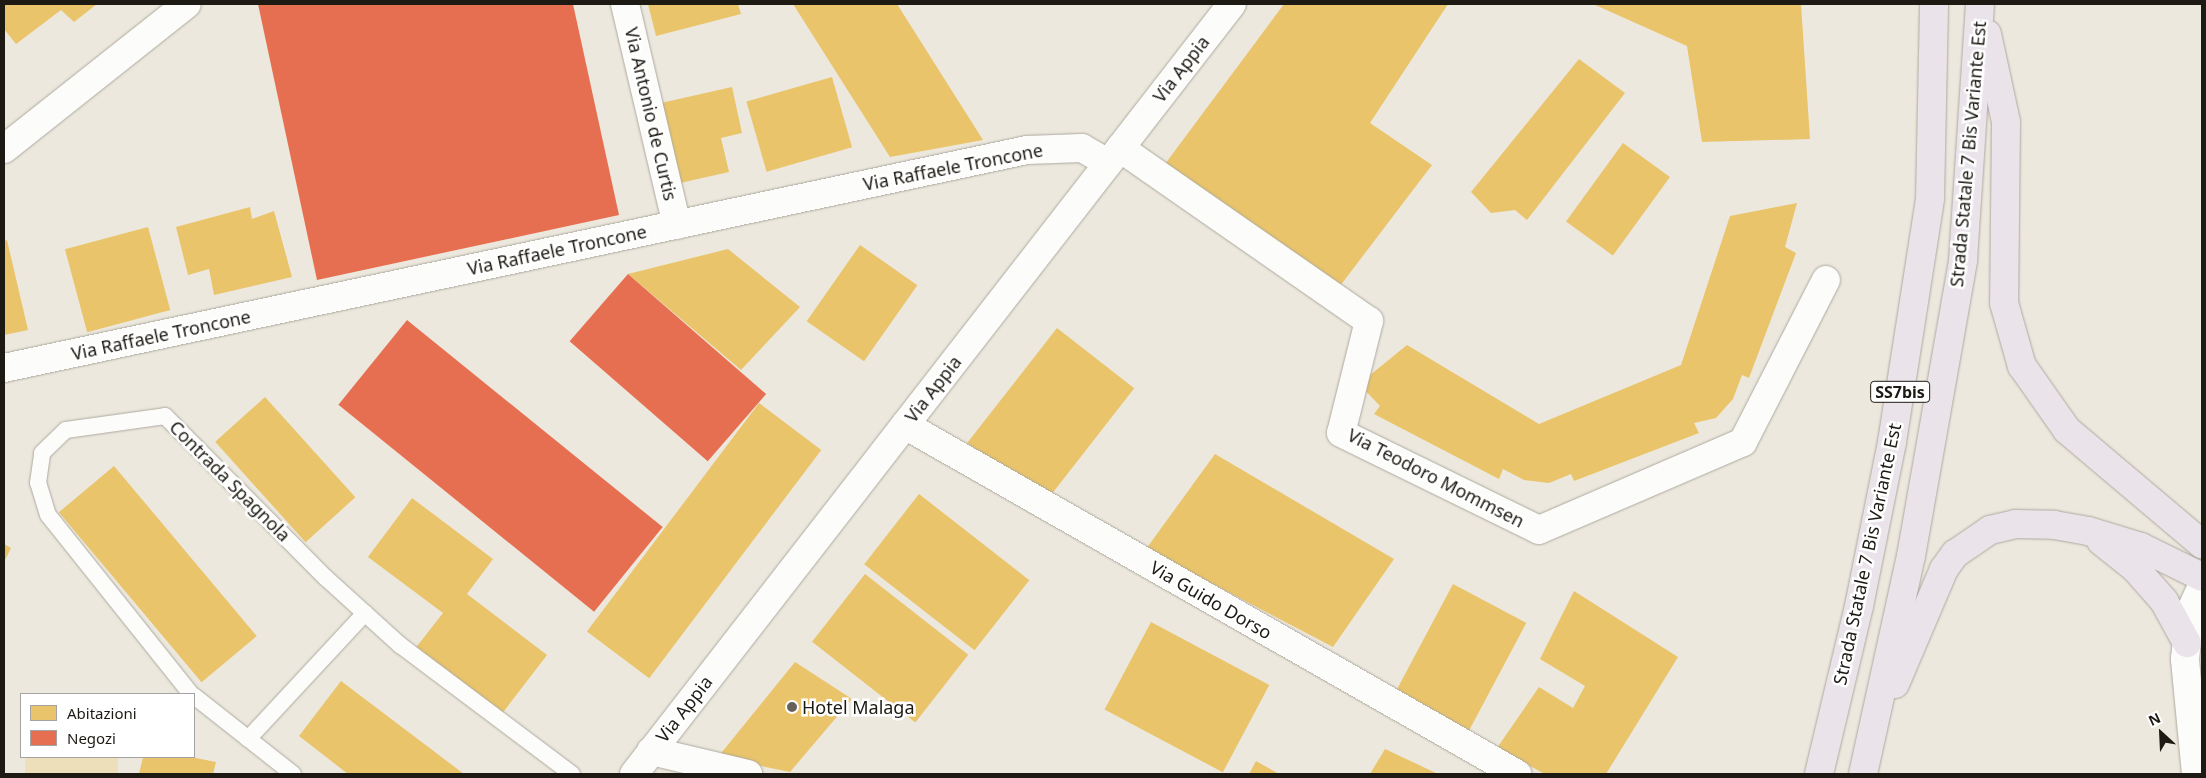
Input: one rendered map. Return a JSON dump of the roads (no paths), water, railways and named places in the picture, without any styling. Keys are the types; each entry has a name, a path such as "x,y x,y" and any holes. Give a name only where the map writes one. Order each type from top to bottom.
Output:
{"highway":[{"name":"Strada Statale 7 Bis Variante Est","path":"1819,774 1859,606 1892,442 1930,198 1934,4"},
{"name":"Strada Statale 7 Bis Variante Est","path":"1863,774 1911,556 1963,260 1980,4"},
{"path":"1980,4 2006,122 2004,303 2022,366 2067,430 2202,544"},
{"path":"1870,745 1944,569 1955,554 1990,530 2015,524 2054,525 2088,531 2141,547 2202,577"},
{"path":"2088,531 2135,568 2164,601 2186,643"}],"street":[{"path":"4,149 187,4"},
{"name":"Via Antonio de Curtis","path":"624,4 677,225"},
{"name":"Via Appia","path":"634,774 1232,4"},
{"name":"Via Raffaele Troncone","path":"4,368 1027,150 1082,148 1114,156"},
{"name":"Via Teodoro Mommsen","path":"1114,156 1369,321 1341,433 1539,530 1743,442 1826,280"},
{"name":"Via Guido Dorso","path":"905,425 1517,774"},
{"path":"2196,774 2188,714 2186,643 2190,612 2202,586"},
{"path":"651,751 748,774"}],"lane":[{"name":"Contrada Spagnola","path":"190,693 48,515 38,483 42,453 66,430 165,416 400,646 572,774"},
{"path":"248,739 365,613"},
{"name":"Contrada Spagnola","path":"195,697 293,774"}],"place":[{"name":"Hotel Malaga","path":"792,707"}]}
